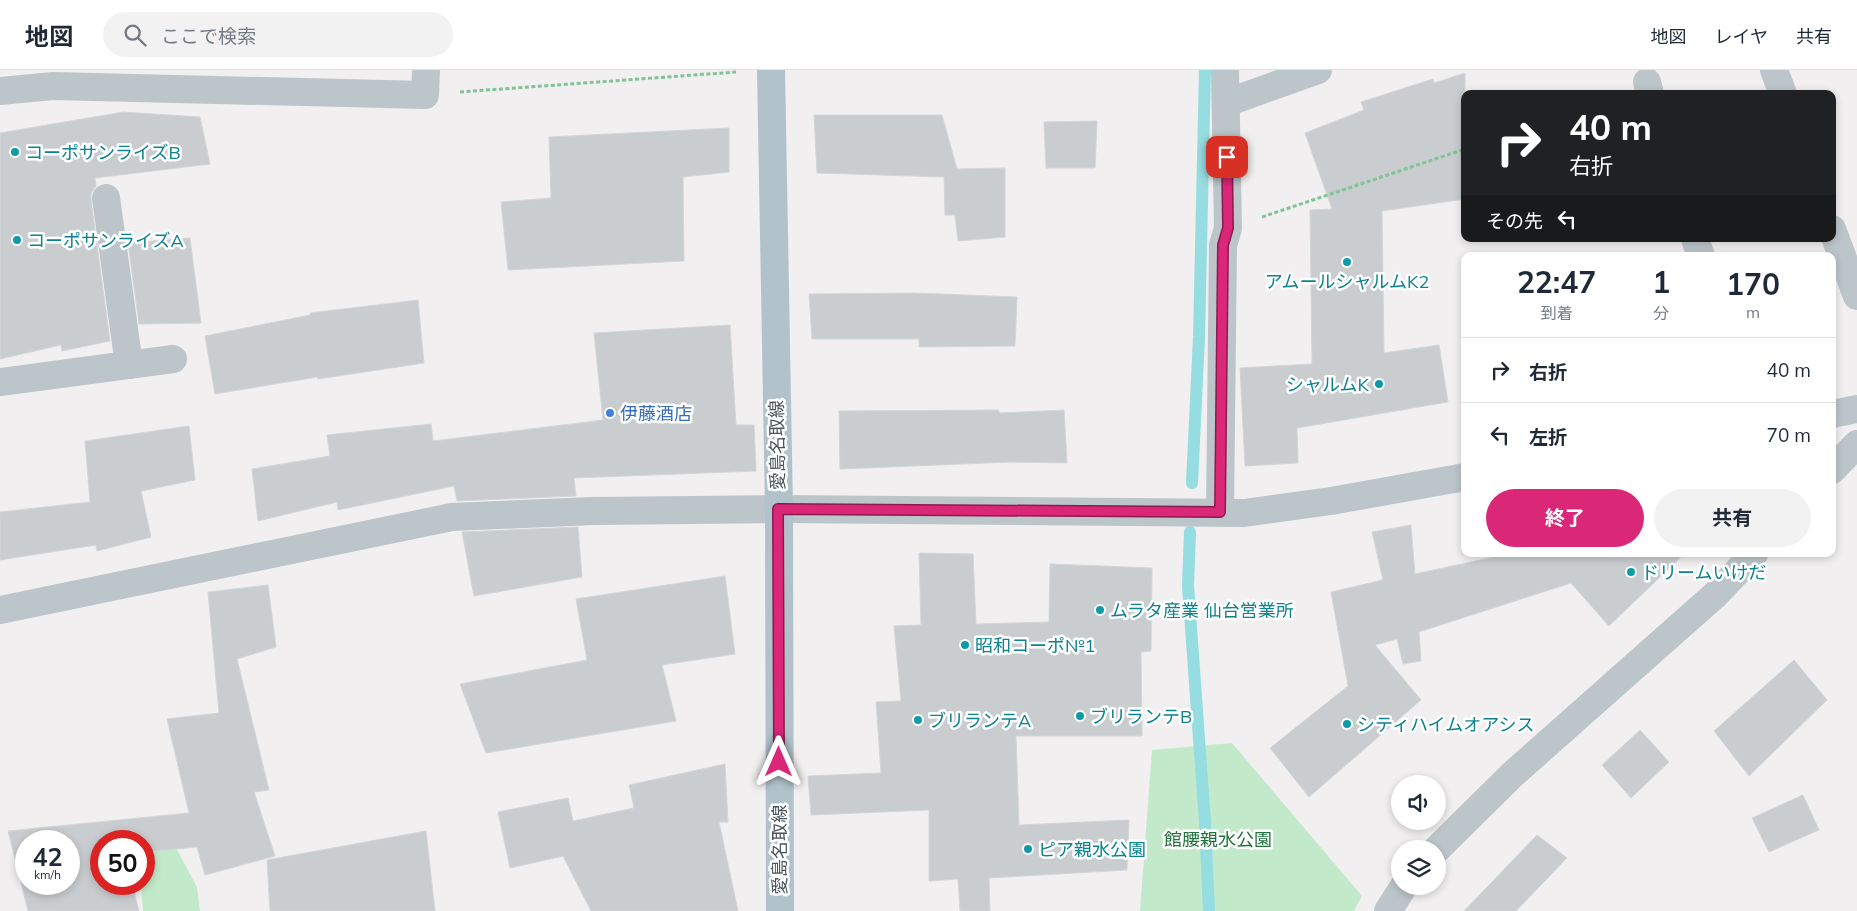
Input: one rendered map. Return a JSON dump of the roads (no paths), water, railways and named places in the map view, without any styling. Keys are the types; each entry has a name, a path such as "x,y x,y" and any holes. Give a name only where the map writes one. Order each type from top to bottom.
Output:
{"main road":[{"name":"愛島名取線","path":"771,70 778,509 780,911"}],"street":[{"path":"1220,512 1223,245 1228,228 1225,70"},
{"path":"1226,103 1318,70"},
{"path":"1774,70 1781,90"},
{"path":"0,91 52,86 425,82"},
{"path":"106,198 129,365"},
{"path":"1836,240 1857,296"},
{"path":"0,382 173,359"},
{"path":"1836,413 1857,410"},
{"path":"1836,466 1857,444"},
{"path":"0,610 452,517 593,511 778,509 1244,513 1331,501 1461,478"},
{"path":"1446,840 1513,774 1715,595 1751,557"},
{"path":"1388,911 1398,895"}],"waterway":[{"path":"1192,483 1199,337 1205,70"},
{"path":"1190,532 1188,586 1205,822 1209,911"}],"place":[{"name":"コーポサンライズB","path":"15,152"},
{"name":"コーポサンライズA","path":"17,240"},
{"name":"アムールシャルムK2","path":"1347,262"},
{"name":"シャルムK","path":"1379,384"},
{"name":"伊藤酒店","path":"610,413"},
{"name":"ドリームいけだ","path":"1631,572"},
{"name":"ムラタ産業 仙台営業所","path":"1100,610"},
{"name":"昭和コーポ№1","path":"965,645"},
{"name":"ブリランテB","path":"1080,716"},
{"name":"ブリランテA","path":"918,720"},
{"name":"シティハイムオアシス","path":"1347,724"},
{"name":"ピア親水公園","path":"1028,849"}],"park label":[{"name":"館腰親水公園","path":"1218,839"}]}
